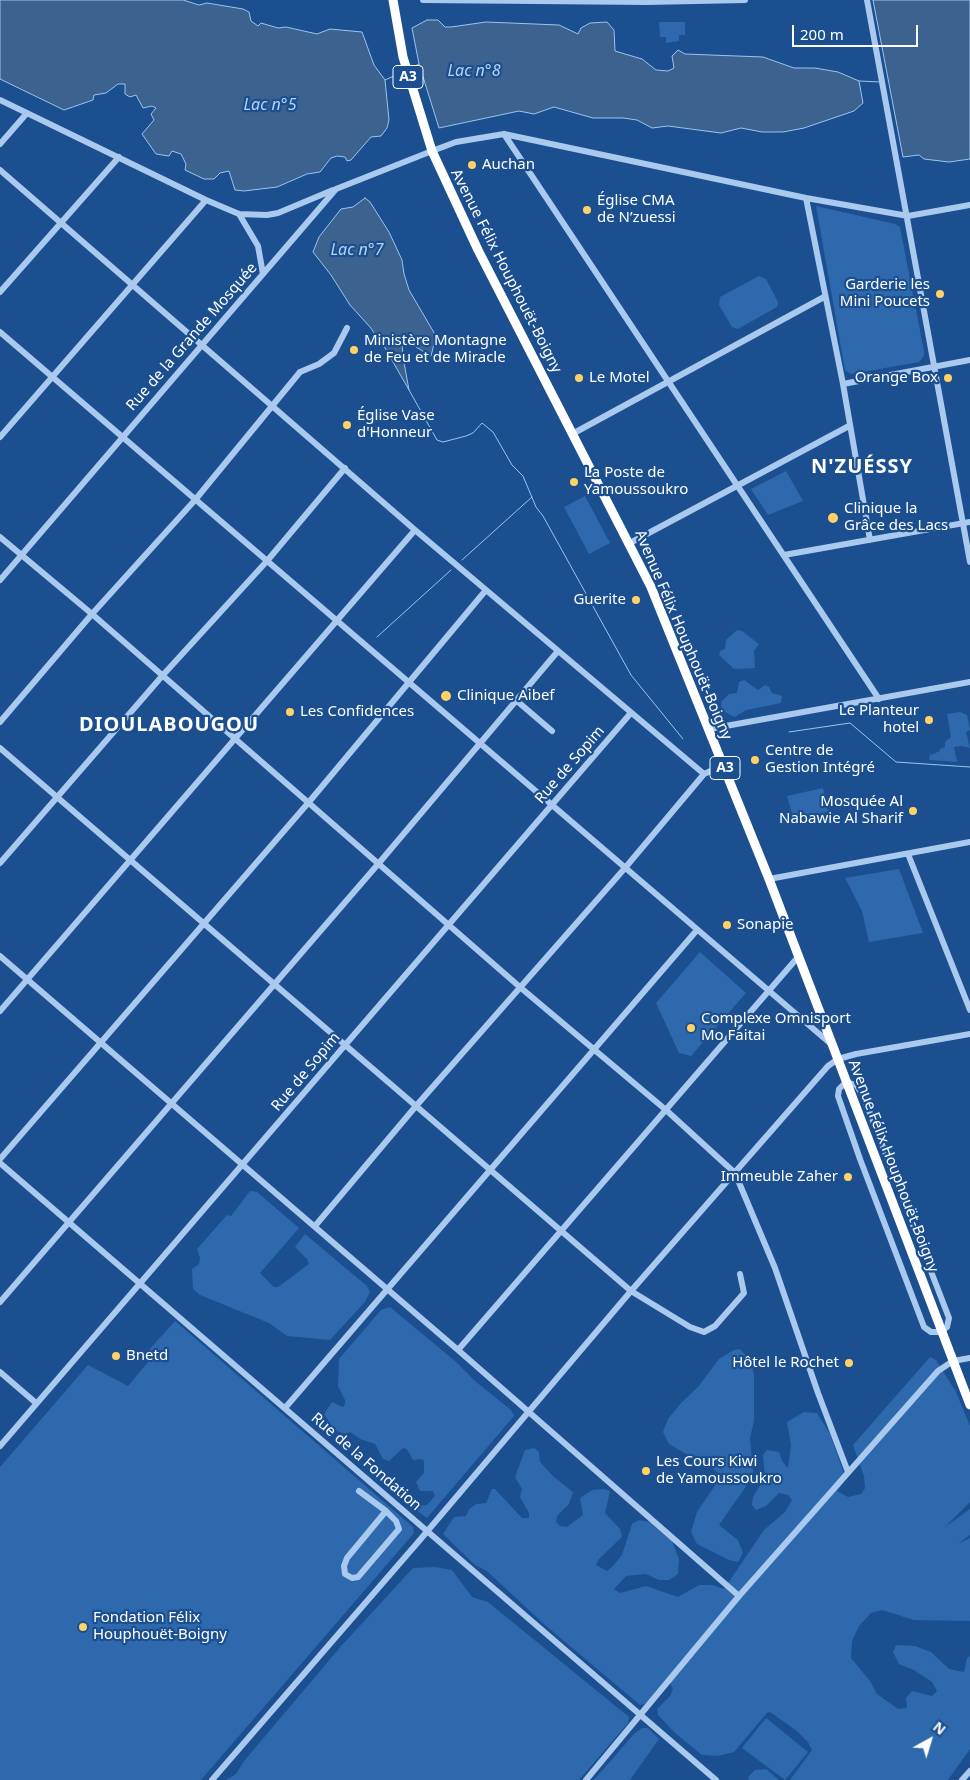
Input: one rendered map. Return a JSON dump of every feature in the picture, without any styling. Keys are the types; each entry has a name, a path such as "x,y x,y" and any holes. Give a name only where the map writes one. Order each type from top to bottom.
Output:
{"highway":[{"name":"Avenue Félix Houphouët-Boigny","path":"393,0 403,57 432,151 474,241 574,433 651,587 769,879 952,1361 966,1384 970,1405"}],"street":[{"path":"423,0 745,0"},
{"path":"867,0 908,216 934,367 967,523 970,562"},
{"path":"0,100 206,200 239,214 267,215 278,213 336,189"},
{"path":"0,144 27,113"},
{"name":"Rue de la Grande Mosquée","path":"0,580 336,189 456,142 504,134"},
{"path":"504,134 806,198 908,216 970,204"},
{"path":"504,134 879,699"},
{"path":"0,292 119,157"},
{"path":"0,170 415,530 630,714 704,774"},
{"path":"806,198 824,297 843,384 870,540"},
{"path":"0,437 51,376 206,200"},
{"path":"239,214 258,246 263,274"},
{"path":"574,433 824,297"},
{"path":"0,722 92,614 195,500 271,404 300,372 319,364 334,353 347,328"},
{"path":"0,332 832,1045"},
{"path":"843,384 970,360"},
{"path":"630,543 849,426"},
{"path":"0,863 162,675 267,561 345,468"},
{"path":"784,555 967,523"},
{"path":"0,1011 130,859 338,622 415,530"},
{"path":"0,537 92,614 521,988 666,1110 735,1173 775,1268 818,1394 848,1472"},
{"path":"0,1159 309,802 486,590"},
{"path":"0,1302 379,863 558,651"},
{"path":"709,729 970,682"},
{"path":"517,701 552,731"},
{"name":"Rue de Sopim","path":"0,1446 630,714"},
{"path":"0,748 631,1291 690,1327 704,1332 715,1326 744,1293 740,1274"},
{"path":"315,1226 416,1106 626,868 704,774 724,765"},
{"path":"769,879 970,842"},
{"path":"908,854 970,1010"},
{"path":"285,1408 386,1288 697,930"},
{"path":"0,956 171,1104 244,1164 739,1596"},
{"path":"458,1350 798,957"},
{"path":"212,1780 631,1291 822,1072 838,1059 856,1054 970,1034"},
{"path":"846,1082 839,1089 839,1101 924,1327 931,1332 941,1332"},
{"name":"Rue de la Fondation","path":"0,1163 716,1780"},
{"path":"586,1780 739,1596 938,1371 952,1361 970,1358"},
{"path":"0,1372 36,1403"},
{"path":"359,1491 386,1511 396,1521 399,1529 358,1577 352,1578 345,1574 344,1566 347,1558 386,1511"},
{"path":"962,1780 970,1771"}],"shaded area":[{"path":"659,22 685,22 685,35 679,35 679,41 666,43 666,37 660,37"},
{"path":"816,206 895,224 900,227 924,351 924,356 919,362 851,374 845,370"},
{"path":"759,276 766,279 778,302 777,307 738,329 732,327 719,305 720,297"},
{"path":"786,471 803,501 768,515 751,489"},
{"path":"585,496 610,543 589,554 564,507"},
{"path":"737,630 742,631 759,644 754,651 755,668 734,669 719,655 720,651 725,649 726,640"},
{"path":"744,680 758,690 765,685 769,687 772,693 782,696 781,703 746,710 735,717 722,710 721,702 729,694 737,693 739,682"},
{"path":"960,712 967,715 970,730 966,732 970,748 954,747 957,762 929,760 930,753 931,755 940,751 940,749 945,747 945,742 951,737 947,714"},
{"path":"823,788 828,811 795,824 787,796"},
{"path":"899,869 923,933 869,942 862,911 845,878"},
{"name":"Complexe Omnisport Mo Faitai","path":"700,952 746,993 691,1056 679,1053 656,1003"},
{"path":"250,1191 257,1192 299,1228 260,1273 274,1287 278,1287 309,1264 307,1259 295,1247 305,1234 367,1286 370,1292 365,1302 330,1340 287,1336 269,1323 200,1295 193,1289 192,1269 199,1264 200,1258 197,1249 227,1215 231,1216"},
{"path":"390,1307 511,1410 514,1416 427,1518 411,1506 427,1505 435,1496 433,1491 420,1491 416,1482 424,1473 424,1461 421,1459 413,1460 407,1449 403,1448 389,1461 383,1459 375,1444 360,1439 350,1432 345,1434 334,1430 324,1414 332,1402 343,1407 345,1404 338,1386 339,1359 381,1310"},
{"path":"175,1321 413,1527 414,1533 201,1780 0,1780 0,1467 88,1365 128,1386 148,1362 147,1352"},
{"path":"740,1349 750,1360 754,1374 754,1421 750,1438 753,1472 749,1482 719,1525 738,1540 743,1553 738,1562 729,1560 697,1544 691,1532 697,1512 720,1478 718,1473 702,1459 686,1454 669,1444 663,1432 668,1419 698,1387 719,1359 734,1350"},
{"path":"930,1357 936,1360 956,1392 970,1426 970,1502 945,1527 970,1509 970,1535 958,1544 970,1538 970,1621 914,1620 882,1610 871,1613 859,1626 852,1641 851,1658 870,1681 877,1694 898,1709 907,1708 906,1698 912,1691 932,1696 937,1691 932,1682 914,1670 899,1664 893,1652 896,1645 915,1646 931,1652 949,1669 964,1672 967,1658 970,1656 970,1749 948,1780 790,1780 812,1750 808,1742 797,1731 770,1712 767,1713 734,1752 718,1756 702,1755 675,1733 658,1715 657,1709 670,1696 673,1689 670,1683 663,1683 645,1704 640,1705 545,1625 487,1571 475,1565 443,1534 454,1517 466,1516 469,1509 476,1504 486,1503 492,1489 495,1489 522,1518 529,1518 529,1513 520,1497 522,1489 515,1477 525,1450 534,1448 539,1452 540,1462 554,1477 573,1492 569,1504 557,1516 556,1522 560,1526 567,1527 583,1515 580,1498 592,1490 604,1489 610,1491 605,1513 620,1529 622,1537 599,1559 596,1565 607,1571 613,1566 622,1555 632,1524 639,1520 650,1522 672,1541 679,1559 678,1574 669,1580 659,1580 646,1574 626,1576 614,1589 620,1593 646,1586 678,1597 699,1585 712,1585 724,1589 764,1530 785,1512 792,1500 788,1495 779,1493 766,1506 756,1510 752,1505 753,1497 765,1477 763,1455 767,1450 779,1452 782,1461 788,1468 791,1445 787,1422 804,1412 817,1413 830,1434 846,1479 837,1491 848,1497 861,1494 865,1488 864,1476 853,1445"},
{"path":"435,1567 452,1570 472,1597 488,1602 629,1717 628,1723 579,1780 226,1780 236,1774 244,1761 342,1645 413,1568"},
{"path":"766,1718 808,1752 785,1780 742,1748"},
{"path":"642,1728 648,1728 659,1739 630,1780 594,1780 634,1734"},
{"path":"766,1769 779,1780 748,1780 755,1770"}],"water":[{"name":"Lac n°5","path":"0,0 183,0 199,5 207,3 243,9 249,12 251,21 258,26 261,23 278,28 286,27 317,34 330,29 362,32 374,65 385,80 389,120 387,128 381,136 371,137 351,160 347,161 345,157 337,156 331,158 320,172 307,174 277,187 244,191 235,190 229,171 220,173 214,179 204,179 185,170 186,164 181,154 172,151 169,156 156,154 142,134 154,120 151,114 156,108 152,106 143,108 136,95 130,97 125,94 125,84 118,84 106,93 94,95 93,100 64,110 0,79"},
{"path":"873,0 970,0 970,159 949,162 924,159 919,155 903,157"},
{"name":"Lac n°8","path":"427,20 438,20 445,27 486,22 559,25 578,34 581,28 590,23 607,22 614,30 615,51 642,59 656,70 668,71 674,68 672,56 678,50 685,54 763,57 794,68 815,68 838,72 859,81 863,103 854,111 804,128 783,132 762,132 741,128 721,133 668,126 652,128 637,120 593,118 554,107 534,114 519,111 439,128 419,64 412,28"},
{"name":"Lac n°7","path":"365,198 370,202 389,232 402,260 409,290 436,336 431,356 416,347 412,340 402,342 409,390 385,348 370,327 350,305 331,275 313,252 319,237 341,209 353,207"}],"waterway":[{"path":"411,68 419,64"},
{"path":"385,80 403,72"},
{"path":"859,81 880,82"},
{"path":"409,390 437,440 443,442 466,436 473,433 482,423 493,432 512,465 523,476 536,507 543,516 631,675 683,739"},
{"path":"462,560 532,497"},
{"path":"377,637 451,570"},
{"path":"789,732 850,723 896,762 970,767"}],"place":[{"name":"Auchan","path":"472,165"},
{"name":"Église CMA de N’zuessi","path":"587,210"},
{"name":"Garderie les Mini Poucets","path":"940,294"},
{"name":"Ministère Montagne de Feu et de Miracle","path":"354,350"},
{"name":"Le Motel","path":"579,378"},
{"name":"Orange Box","path":"948,378"},
{"name":"Église Vase d'Honneur","path":"347,425"},
{"name":"La Poste de Yamoussoukro","path":"574,482"},
{"name":"Clinique la Grâce des Lacs","path":"833,518"},
{"name":"Guerite","path":"636,600"},
{"name":"Clinique Aibef","path":"446,696"},
{"name":"Les Confidences","path":"290,712"},
{"name":"Le Planteur hotel","path":"929,720"},
{"name":"Centre de Gestion Intégré","path":"755,760"},
{"name":"Mosquée Al Nabawie Al Sharif","path":"913,811"},
{"name":"Sonapie","path":"727,925"},
{"name":"Complexe Omnisport Mo Faitai","path":"691,1028"},
{"name":"Immeuble Zaher","path":"848,1177"},
{"name":"Bnetd","path":"116,1356"},
{"name":"Hôtel le Rochet","path":"849,1363"},
{"name":"Les Cours Kiwi de Yamoussoukro","path":"646,1471"},
{"name":"Fondation Félix Houphouët-Boigny","path":"83,1627"}],"district":[{"name":"N'ZUÉSSY","path":"862,467"},
{"name":"DIOULABOUGOU","path":"169,725"}]}
